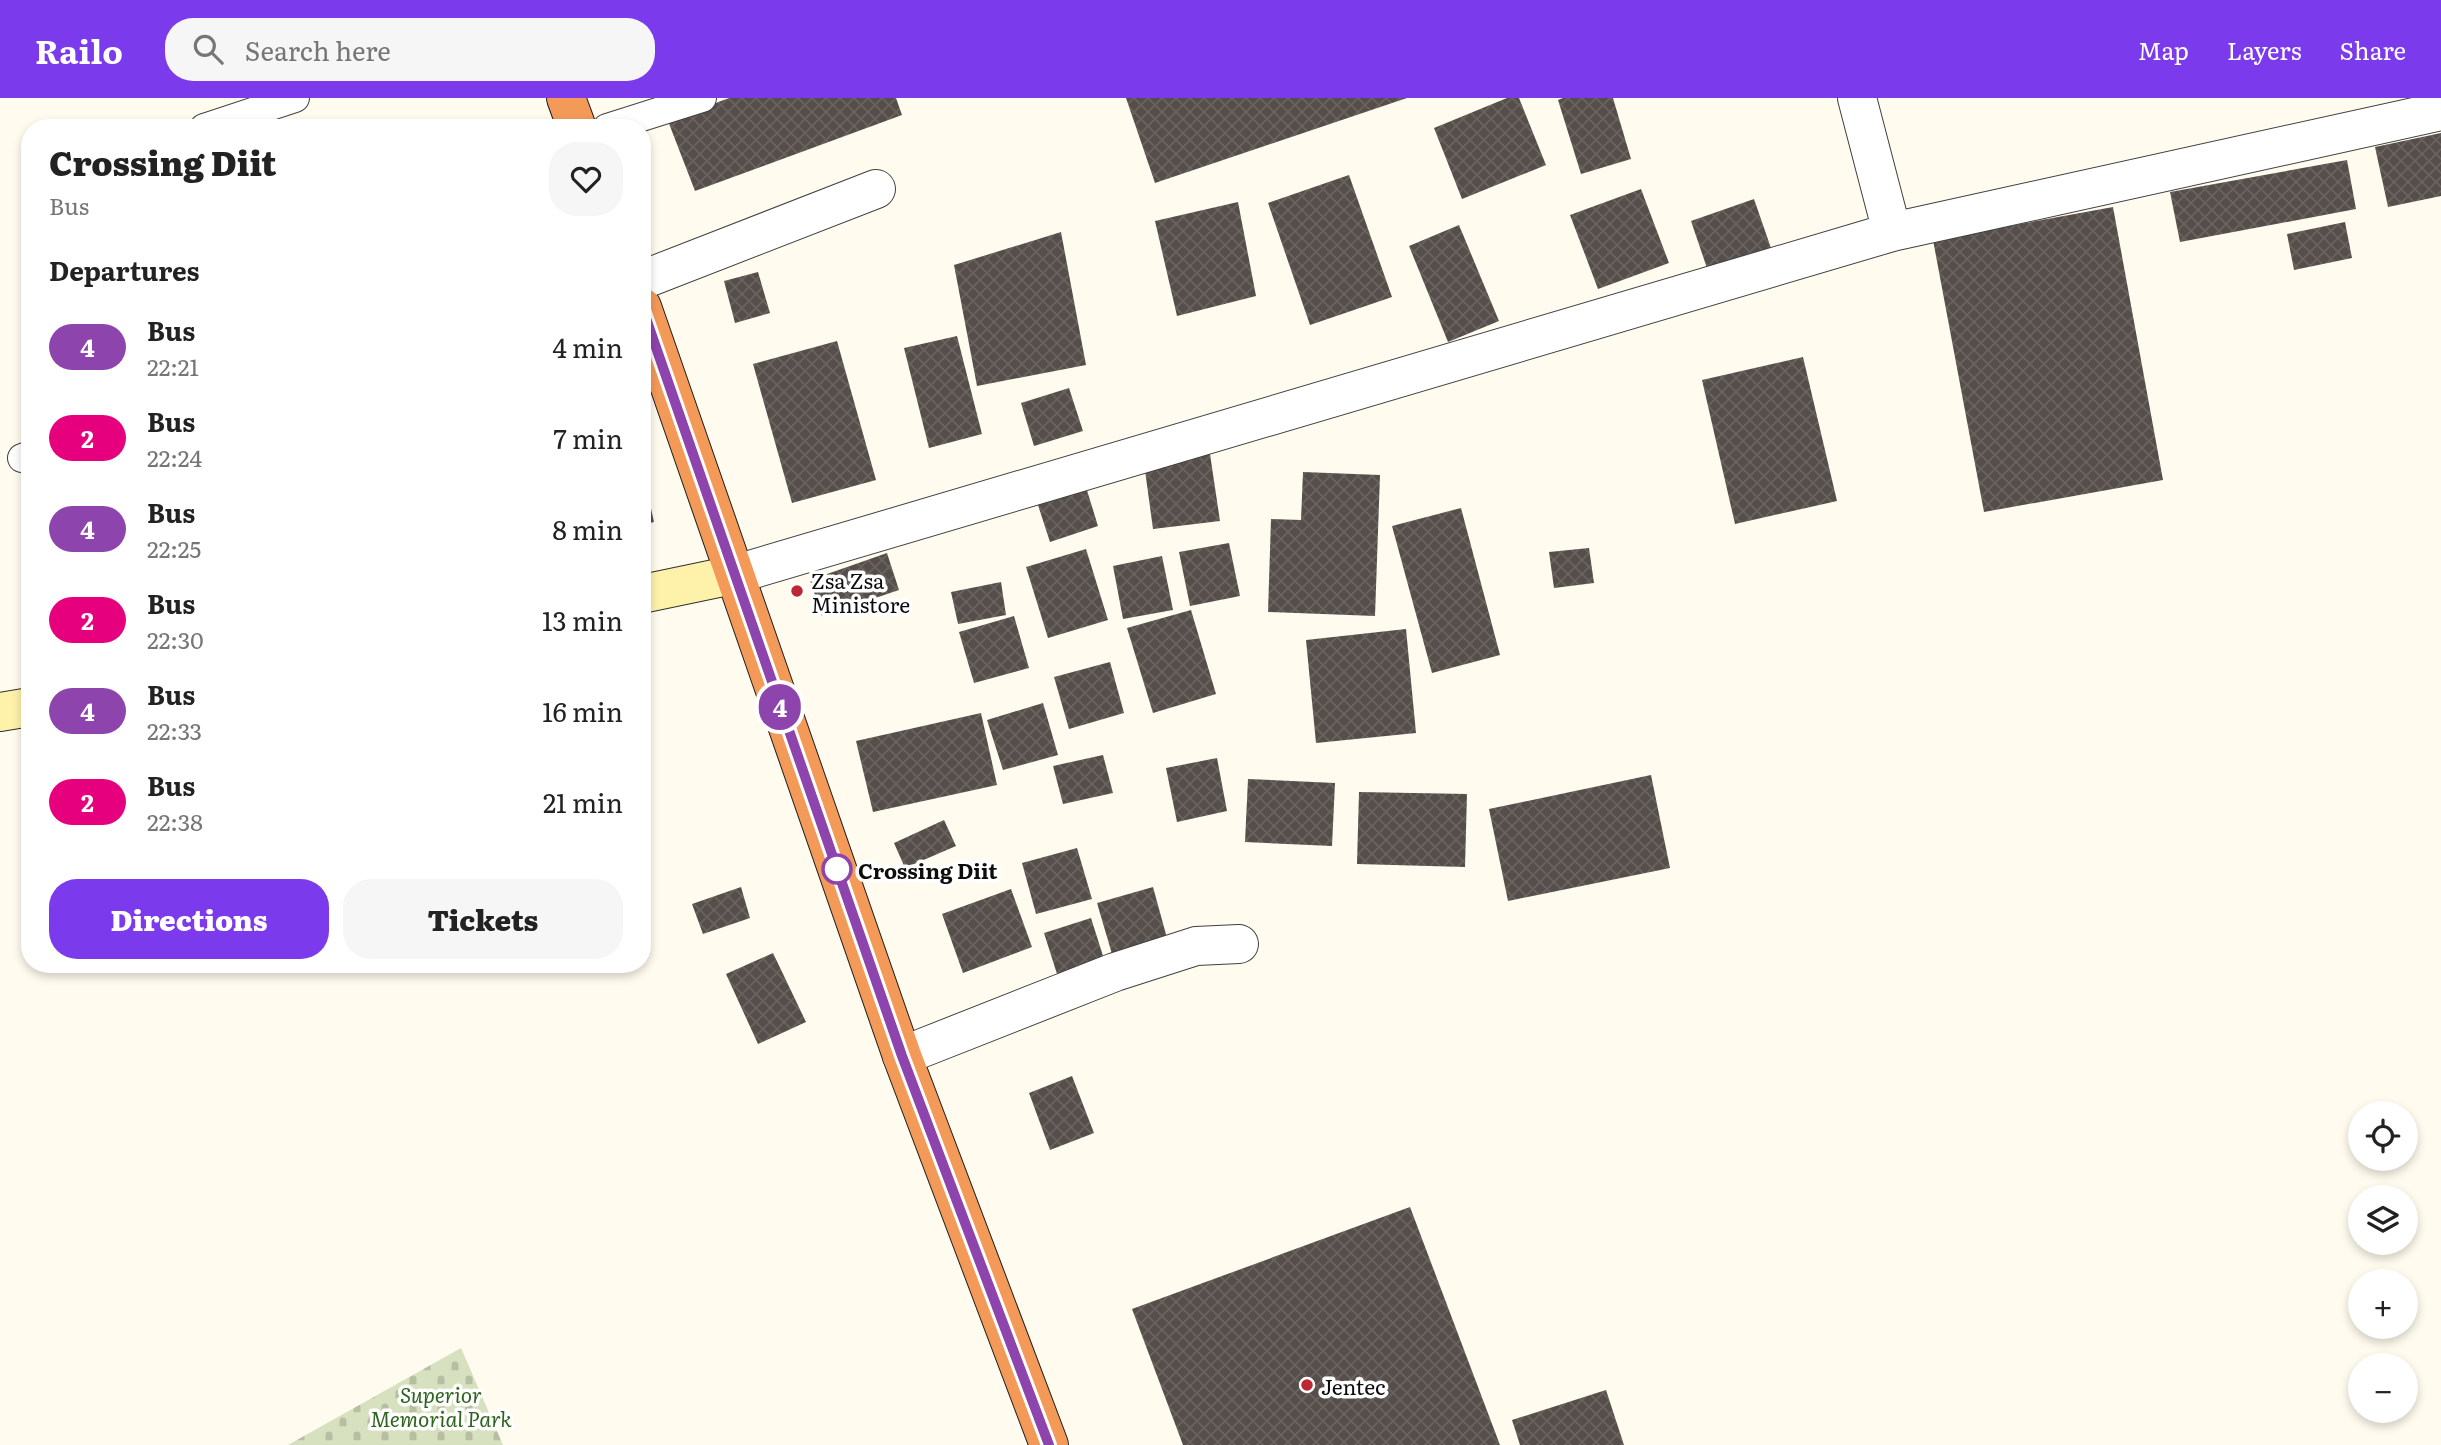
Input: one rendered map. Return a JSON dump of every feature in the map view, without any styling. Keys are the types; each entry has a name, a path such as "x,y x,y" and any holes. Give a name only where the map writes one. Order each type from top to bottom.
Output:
{"highway":[{"path":"566,98 574,119"},
{"path":"651,351 733,575 902,1056 1049,1445"}],"street":[{"path":"1857,98 1892,232"},
{"path":"651,592 733,575 1892,232 2437,112"},
{"path":"651,276 876,188"},
{"path":"0,712 21,708"},
{"path":"902,1056 1115,972 1196,946 1239,944"}],"lane":[{"path":"231,119 295,98"},
{"path":"636,119 702,98"}],"green space":[{"name":"Superior Memorial Park","path":"461,1348 503,1445 288,1445"}],"building":[{"path":"729,98 896,98 902,115 695,191 668,121"},
{"path":"1126,98 1407,98 1155,183"},
{"path":"1507,98 1519,98 1546,165 1462,199 1434,128"},
{"path":"1613,98 1631,159 1581,174 1558,100"},
{"path":"2441,133 2441,196 2388,207 2375,147"},
{"path":"2347,160 2356,209 2180,242 2170,192"},
{"path":"1349,175 1392,297 1310,325 1268,203"},
{"path":"1641,189 1669,263 1598,289 1570,215"},
{"path":"1754,199 1772,251 1709,274 1691,221"},
{"path":"1238,202 1256,296 1177,316 1155,221"},
{"path":"2113,207 2163,480 1984,512 1933,240"},
{"path":"2345,222 2352,258 2294,270 2287,234"},
{"path":"1459,225 1499,321 1448,342 1409,246"},
{"path":"1061,232 1086,365 977,386 954,265"},
{"path":"758,272 770,313 735,323 724,281"},
{"path":"957,336 982,434 929,448 904,348"},
{"path":"837,341 876,480 792,503 753,364"},
{"path":"1803,357 1837,501 1735,524 1702,380"},
{"path":"1069,388 1083,431 1034,446 1021,403"},
{"path":"1210,454 1220,521 1153,529 1144,463"},
{"path":"1303,472 1380,475 1375,616 1268,612 1271,519 1301,520"},
{"path":"1085,484 1098,526 1050,542 1036,499"},
{"path":"1461,508 1500,655 1432,673 1392,526"},
{"path":"1229,543 1240,596 1190,606 1179,552"},
{"path":"1589,548 1594,583 1554,588 1549,552"},
{"path":"1086,549 1108,620 1048,638 1026,567"},
{"path":"887,553 899,590 822,616 810,580"},
{"path":"1162,556 1173,610 1123,619 1113,566"},
{"path":"1001,582 1006,615 958,624 951,592"},
{"path":"1191,610 1216,694 1153,713 1127,628"},
{"path":"1014,616 1029,668 974,683 959,632"},
{"path":"1406,629 1416,733 1316,743 1306,640"},
{"path":"1110,662 1124,713 1069,729 1054,677"},
{"path":"1043,703 1058,755 1003,770 987,720"},
{"path":"981,713 997,785 873,812 856,741"},
{"path":"1103,755 1113,793 1063,804 1053,766"},
{"path":"1217,758 1227,811 1177,822 1166,768"},
{"path":"1651,775 1670,868 1508,901 1489,809"},
{"path":"1248,779 1335,783 1332,846 1245,842"},
{"path":"1359,792 1467,794 1465,867 1357,864"},
{"path":"944,820 956,846 905,868 894,843"},
{"path":"1077,848 1092,899 1036,914 1022,863"},
{"path":"741,887 750,918 703,934 692,904"},
{"path":"1153,887 1167,938 1112,954 1097,903"},
{"path":"1011,889 1032,947 963,973 942,914"},
{"path":"1091,918 1104,959 1057,974 1044,933"},
{"path":"773,953 806,1022 758,1044 726,974"},
{"path":"1072,1076 1094,1133 1050,1150 1029,1093"},
{"path":"1410,1207 1500,1445 1183,1445 1132,1309"},
{"path":"1606,1390 1624,1445 1520,1445 1512,1420"}],"bus line":[{"name":"4","path":"651,331 733,575 902,1056 1049,1445"}],"place":[{"name":"Zsa Zsa Ministore","path":"797,591"},
{"name":"Crossing Diit","path":"837,869"},
{"name":"Jentec","path":"1307,1385"}]}
